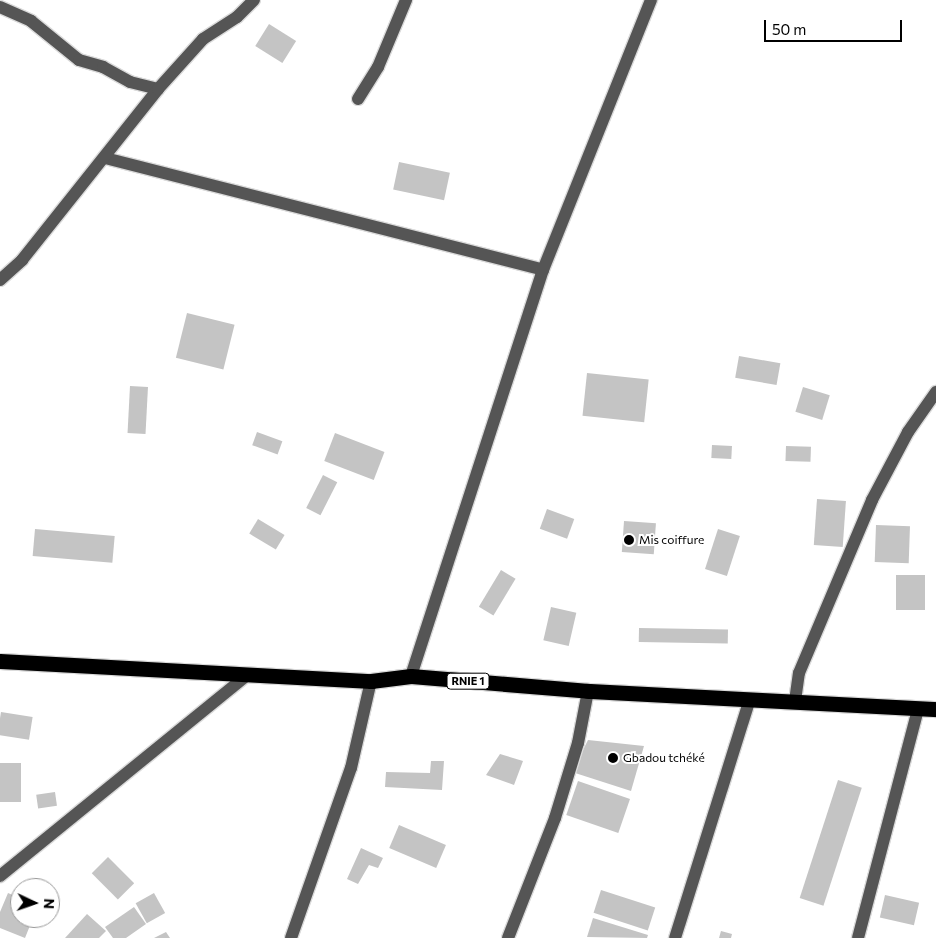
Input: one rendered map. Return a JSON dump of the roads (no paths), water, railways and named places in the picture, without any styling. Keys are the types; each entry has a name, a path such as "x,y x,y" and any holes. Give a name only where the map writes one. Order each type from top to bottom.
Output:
{"highway":[{"name":"RNIE 1","path":"0,661 247,676 371,681 411,676 588,691 936,709"}],"street":[{"path":"0,280 22,260 158,89 203,39 237,17 254,0"},
{"path":"358,99 378,67 406,0"},
{"path":"411,676 543,270 651,0"},
{"path":"0,7 31,21 79,60 103,67 130,82 158,89"},
{"path":"104,158 543,270"},
{"path":"796,701 799,673 872,500 908,432 936,392"},
{"path":"0,876 247,676"},
{"path":"291,938 351,768 371,681"},
{"path":"508,938 555,818 578,743 588,691"},
{"path":"675,938 750,698"},
{"path":"858,938 918,708"}],"place":[{"name":"Mis coiffure","path":"629,540"},
{"name":"Gbadou tchéké","path":"613,758"}]}
